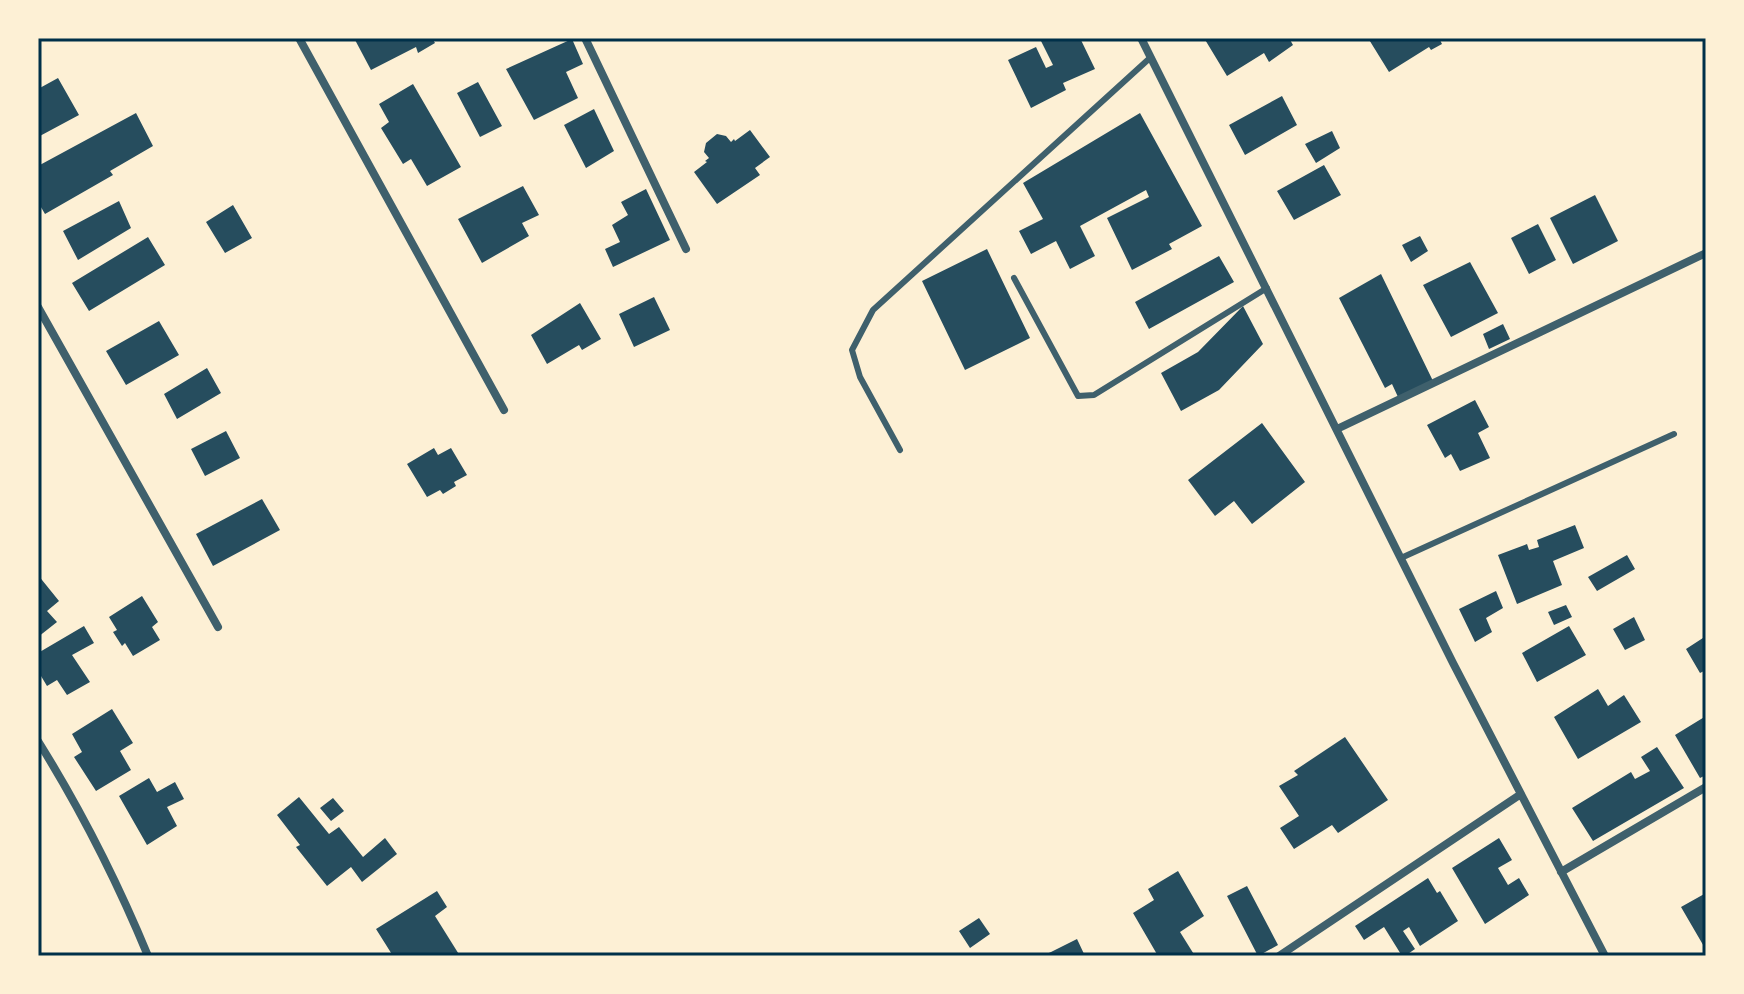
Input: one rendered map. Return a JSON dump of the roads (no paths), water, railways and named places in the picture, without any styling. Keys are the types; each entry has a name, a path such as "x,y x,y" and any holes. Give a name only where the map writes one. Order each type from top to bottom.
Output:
{"street":[{"path":"299,38 504,410"},
{"path":"585,38 686,249"},
{"path":"1141,38 1401,558 1605,956"},
{"path":"1337,429 1706,253"},
{"path":"38,307 218,627"},
{"path":"38,741 75,801 129,910 148,956"},
{"path":"1561,872 1706,787"},
{"path":"1279,956 1521,794"}],"lane":[{"path":"900,450 860,377 852,350 873,310 1151,57"},
{"path":"1014,278 1078,396 1094,395 1267,288"},
{"path":"1401,558 1674,434"}]}
